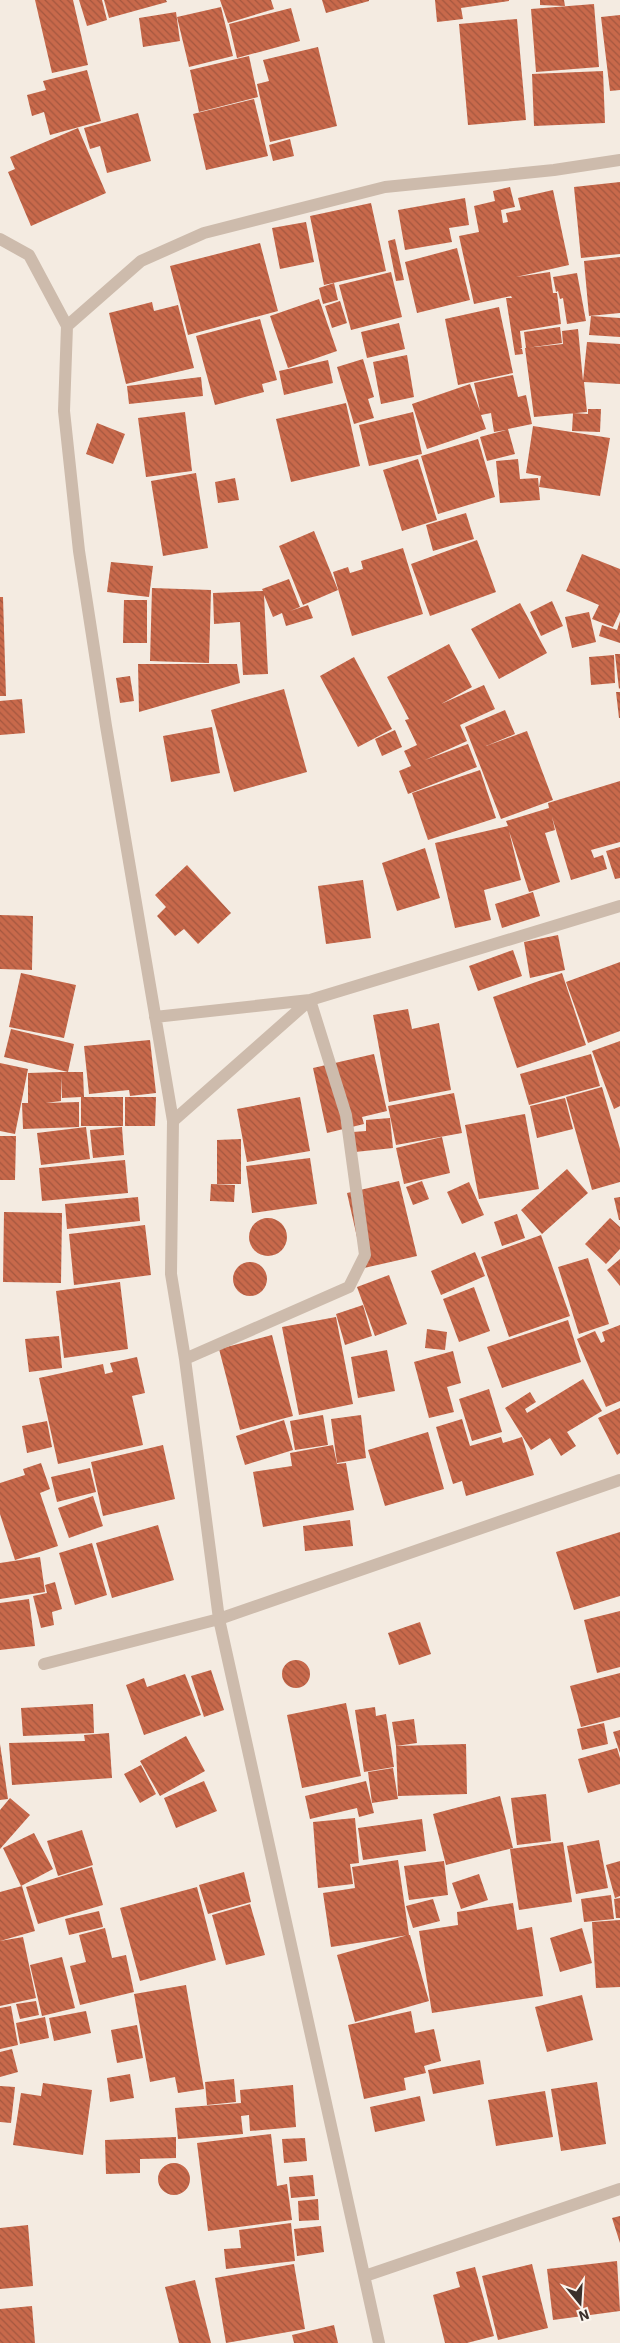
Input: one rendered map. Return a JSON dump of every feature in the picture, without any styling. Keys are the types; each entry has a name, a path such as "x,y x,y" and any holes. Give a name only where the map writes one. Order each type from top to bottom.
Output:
{"street":[{"path":"67,326 141,261 204,233 385,187 554,170 620,160"},
{"path":"0,239 29,255 67,326 64,411 79,551 106,726 173,1121 171,1274 185,1359 219,1619 379,2343"},
{"path":"155,1017 310,1000 620,906"},
{"path":"173,1121 310,1000"},
{"path":"185,1359 348,1287 365,1255 346,1114 310,1000"},
{"path":"44,1664 219,1619 620,1480"},
{"path":"365,2276 620,2189"}],"building":[{"path":"35,0 73,0 88,65 52,73"},
{"path":"79,0 102,0 107,20 87,26"},
{"path":"104,0 166,0 167,2 109,18"},
{"path":"220,0 271,0 274,9 228,23"},
{"path":"322,0 369,0 369,1 326,13"},
{"path":"435,0 509,1 461,8 463,19 437,22"},
{"path":"540,0 564,0 565,6 540,5"},
{"path":"594,4 599,67 536,72 531,9"},
{"path":"221,7 233,56 189,67 177,17"},
{"path":"291,8 300,41 237,58 229,24"},
{"path":"176,12 180,41 143,47 139,18"},
{"path":"620,15 620,90 610,91 601,17"},
{"path":"517,19 526,120 468,125 459,24"},
{"path":"318,47 337,126 270,142 257,84 269,81 263,60"},
{"path":"249,56 258,97 199,112 190,70"},
{"path":"87,70 101,121 50,135 44,112 32,116 27,95 46,90 43,81"},
{"path":"603,71 605,123 534,126 532,74"},
{"path":"254,99 268,156 206,170 193,114"},
{"path":"138,113 151,161 107,173 100,146 90,149 84,128"},
{"path":"78,128 106,193 31,226 8,172 15,169 10,157"},
{"path":"290,139 294,156 273,161 269,145"},
{"path":"620,182 620,254 581,258 574,187"},
{"path":"510,187 515,207 501,210 503,223 508,222 506,213 521,210 518,198 553,190 569,265 516,277 550,272 553,293 557,293 561,324 520,331 522,348 520,349 522,349 523,354 515,355 506,298 512,298 511,296 474,304 459,236 479,232 474,206 495,201 493,191"},
{"path":"465,198 469,225 449,228 452,242 405,250 398,210"},
{"path":"371,203 386,271 324,285 310,216"},
{"path":"306,222 314,262 280,269 272,228"},
{"path":"395,239 404,280 396,281 388,241"},
{"path":"260,243 278,311 188,335 170,266"},
{"path":"457,248 470,300 417,313 405,262"},
{"path":"620,257 620,313 589,316 584,261"},
{"path":"391,272 402,317 351,330 339,285"},
{"path":"577,273 586,321 567,324 563,298 560,299 558,291 556,292 553,277"},
{"path":"334,283 338,300 323,304 319,288"},
{"path":"319,299 337,351 288,368 270,316"},
{"path":"340,301 347,323 332,328 325,306"},
{"path":"152,302 154,311 178,305 194,368 126,384 109,313"},
{"path":"499,307 513,373 458,385 445,319"},
{"path":"591,316 620,318 620,337 589,335"},
{"path":"260,319 277,380 262,384 264,392 215,405 196,336"},
{"path":"399,323 405,349 367,358 361,332"},
{"path":"560,327 562,343 526,348 524,332"},
{"path":"578,329 583,381 587,342 620,344 620,384 584,382 587,412 534,417 525,348 563,344 562,331"},
{"path":"407,355 414,397 381,404 373,362"},
{"path":"363,359 374,397 368,399 374,418 354,424 337,367"},
{"path":"328,360 333,383 284,395 279,371"},
{"path":"513,375 518,397 526,395 532,424 508,429 515,454 487,461 480,437 506,430 494,432 491,413 481,415 486,429 427,449 412,404 470,384 480,411 474,383"},
{"path":"201,377 203,396 129,404 127,386"},
{"path":"346,403 360,466 291,482 276,419"},
{"path":"588,409 601,409 600,432 572,431 573,413 588,414"},
{"path":"185,412 192,471 146,477 138,418"},
{"path":"413,412 422,454 369,466 359,425"},
{"path":"97,423 125,434 113,464 86,454"},
{"path":"533,426 610,438 600,496 539,487 541,476 526,473"},
{"path":"478,439 495,497 438,514 421,456"},
{"path":"418,459 437,520 402,531 383,470"},
{"path":"518,459 520,479 538,478 540,500 500,503 496,461"},
{"path":"196,473 208,548 163,556 151,481"},
{"path":"235,478 239,500 218,503 215,482"},
{"path":"466,513 474,539 433,551 426,525"},
{"path":"314,531 338,590 303,605 279,546"},
{"path":"477,540 496,592 430,616 411,564"},
{"path":"403,548 423,614 352,636 333,572 348,567 350,573 363,569 361,561"},
{"path":"582,554 620,569 620,612 613,627 592,619 599,605 566,591"},
{"path":"111,562 153,566 149,597 107,592"},
{"path":"289,579 300,607 290,611 308,605 313,618 286,626 282,613 273,617 264,595 268,674 243,675 240,622 214,624 213,593 263,591 262,589"},
{"path":"152,588 211,590 209,663 150,661"},
{"path":"0,597 3,597 6,696 0,696"},
{"path":"124,600 147,600 147,643 123,643"},
{"path":"552,601 563,626 541,636 530,612"},
{"path":"520,603 547,653 499,679 471,629"},
{"path":"589,612 596,642 572,648 565,617"},
{"path":"620,621 620,643 599,636 602,625 617,630"},
{"path":"449,644 472,687 441,704 484,685 495,709 460,725 467,741 425,760 468,744 477,767 408,794 399,771 411,766 404,751 417,745 405,720 409,719 387,677"},
{"path":"615,654 620,654 619,689"},
{"path":"614,655 615,683 591,685 589,657"},
{"path":"354,657 392,729 358,747 320,676"},
{"path":"138,664 237,664 240,683 139,712"},
{"path":"130,676 134,701 120,703 116,678"},
{"path":"284,689 307,772 234,792 211,710"},
{"path":"616,692 620,692 620,718 619,718"},
{"path":"22,699 25,733 0,735 0,701"},
{"path":"505,710 515,734 486,746 527,731 553,800 501,819 465,727"},
{"path":"212,727 220,773 171,782 163,736"},
{"path":"395,730 402,747 382,756 375,739"},
{"path":"480,770 496,818 428,840 412,793"},
{"path":"620,781 620,842 591,850 594,858 603,855 607,869 571,880 552,817 555,830 545,833 560,882 529,892 509,831 521,880 484,890 491,920 455,928 435,843 508,826 506,821 549,808 548,803"},
{"path":"620,847 620,878 615,879 606,851"},
{"path":"425,848 440,898 397,911 382,863"},
{"path":"187,865 231,913 198,944 184,929 175,936 157,916 166,907 155,895"},
{"path":"363,880 371,938 326,944 318,886"},
{"path":"533,892 540,916 502,928 495,904"},
{"path":"0,915 33,916 32,970 0,969"},
{"path":"558,935 565,970 530,978 524,942"},
{"path":"513,950 522,976 478,991 469,966"},
{"path":"620,962 620,1031 588,1043 566,982"},
{"path":"21,973 76,985 64,1038 9,1027"},
{"path":"562,973 586,1045 517,1068 493,997"},
{"path":"408,1009 412,1029 439,1023 451,1090 389,1102 373,1015"},
{"path":"11,1029 74,1044 68,1072 4,1057"},
{"path":"150,1040 156,1093 130,1096 129,1090 89,1094 84,1046"},
{"path":"620,1041 620,1106 614,1109 592,1051"},
{"path":"374,1054 387,1111 362,1117 364,1124 327,1133 313,1068"},
{"path":"591,1054 600,1086 529,1105 520,1074"},
{"path":"0,1063 28,1069 15,1134 0,1131"},
{"path":"83,1072 84,1097 123,1097 123,1126 81,1126 81,1097 62,1098 61,1076 61,1101 46,1103 79,1102 79,1127 23,1129 22,1103 28,1103 28,1073"},
{"path":"602,1087 620,1149 620,1182 592,1190 566,1097"},
{"path":"454,1093 462,1133 396,1145 388,1106"},
{"path":"125,1097 156,1097 155,1126 125,1126"},
{"path":"300,1097 310,1151 247,1162 237,1109"},
{"path":"565,1098 573,1129 537,1138 530,1106"},
{"path":"525,1114 539,1189 479,1199 465,1125"},
{"path":"390,1118 393,1148 355,1152 353,1132 366,1131 366,1120"},
{"path":"86,1127 90,1159 41,1165 37,1133"},
{"path":"122,1127 124,1155 93,1158 90,1130"},
{"path":"0,1136 16,1136 15,1180 0,1180"},
{"path":"442,1137 450,1173 404,1184 396,1148"},
{"path":"241,1139 241,1184 217,1184 217,1140"},
{"path":"310,1158 317,1204 252,1213 246,1166"},
{"path":"125,1160 128,1193 42,1201 39,1168"},
{"path":"567,1169 588,1193 542,1234 521,1210"},
{"path":"399,1181 417,1256 364,1268 347,1193"},
{"path":"422,1181 429,1199 413,1205 406,1187"},
{"path":"469,1182 484,1215 462,1224 447,1192"},
{"path":"211,1184 235,1185 234,1202 210,1201"},
{"path":"138,1197 140,1221 67,1229 65,1204"},
{"path":"620,1197 620,1220 619,1220 614,1198"},
{"path":"4,1212 62,1213 61,1283 3,1282"},
{"path":"517,1214 525,1238 502,1246 494,1222"},
{"path":"268,1218 282,1223 287,1237 282,1251 268,1256 254,1251 249,1237 254,1223"},
{"path":"610,1218 620,1227 620,1249 606,1264 585,1244"},
{"path":"145,1225 151,1275 74,1285 69,1234"},
{"path":"541,1235 570,1316 509,1337 481,1257"},
{"path":"475,1252 485,1276 441,1295 431,1271"},
{"path":"588,1258 609,1324 579,1334 558,1267"},
{"path":"620,1259 620,1286 607,1270"},
{"path":"250,1262 257,1263 262,1267 266,1272 266,1286 262,1291 257,1295 250,1296 243,1295 238,1291 234,1286 233,1279 234,1272 238,1267 243,1263"},
{"path":"389,1275 407,1324 375,1336 357,1287"},
{"path":"120,1282 128,1349 64,1358 56,1291"},
{"path":"474,1287 490,1331 459,1342 443,1299"},
{"path":"363,1305 372,1336 345,1345 336,1314"},
{"path":"336,1317 353,1404 299,1415 282,1327"},
{"path":"568,1320 581,1362 502,1388 487,1347"},
{"path":"620,1325 620,1401 606,1407 577,1339 595,1331 601,1343 605,1341 602,1332"},
{"path":"427,1329 447,1332 445,1350 425,1348"},
{"path":"272,1335 293,1416 240,1430 219,1349"},
{"path":"59,1336 62,1368 29,1372 25,1339"},
{"path":"387,1350 395,1391 358,1398 351,1357"},
{"path":"453,1351 461,1383 447,1387 454,1412 429,1418 414,1362"},
{"path":"137,1357 145,1393 132,1396 143,1445 58,1464 39,1378 103,1364 105,1374 113,1372 110,1363"},
{"path":"583,1379 602,1411 567,1432 576,1446 561,1456 550,1438 531,1450 505,1408 530,1392 536,1402 525,1409 527,1413"},
{"path":"489,1389 502,1432 472,1441 459,1399"},
{"path":"620,1408 620,1453 617,1455 598,1418"},
{"path":"323,1415 328,1445 295,1450 290,1421"},
{"path":"361,1415 366,1458 337,1463 331,1419"},
{"path":"462,1419 470,1446 501,1437 503,1443 522,1437 534,1475 466,1496 462,1481 453,1484 436,1427"},
{"path":"284,1420 293,1450 245,1465 236,1436"},
{"path":"47,1421 52,1447 27,1453 22,1426"},
{"path":"428,1432 444,1489 385,1506 368,1450"},
{"path":"163,1445 175,1499 103,1516 91,1462"},
{"path":"333,1445 337,1464 346,1463 354,1510 263,1527 253,1472 292,1466 290,1453"},
{"path":"41,1463 50,1489 40,1493 58,1546 15,1560 0,1514 0,1483 25,1475 23,1469"},
{"path":"90,1468 96,1492 57,1502 51,1477"},
{"path":"93,1496 103,1526 69,1538 58,1508"},
{"path":"350,1520 353,1546 305,1551 303,1526"},
{"path":"158,1525 174,1580 112,1598 96,1543"},
{"path":"620,1532 620,1596 574,1610 556,1552"},
{"path":"92,1543 107,1595 75,1605 59,1553"},
{"path":"40,1557 45,1592 0,1599 0,1563"},
{"path":"55,1582 62,1609 52,1612 54,1625 41,1628 33,1596 47,1593 45,1585"},
{"path":"29,1599 35,1646 0,1650 0,1603"},
{"path":"620,1611 620,1667 597,1673 584,1620"},
{"path":"420,1622 431,1654 399,1665 388,1633"},
{"path":"296,1660 306,1664 310,1674 306,1684 296,1688 286,1684 282,1674 286,1664"},
{"path":"211,1670 224,1710 204,1717 191,1676"},
{"path":"620,1673 620,1717 581,1727 570,1686"},
{"path":"185,1674 201,1715 144,1735 126,1685 144,1678 147,1687"},
{"path":"346,1703 361,1776 302,1788 287,1715"},
{"path":"93,1704 94,1733 23,1736 21,1708"},
{"path":"375,1707 376,1716 386,1714 394,1767 364,1772 355,1710"},
{"path":"414,1719 417,1743 396,1746 392,1722"},
{"path":"604,1723 608,1744 582,1750 577,1729"},
{"path":"620,1730 620,1753 613,1732"},
{"path":"109,1733 112,1778 12,1785 9,1743 85,1741 84,1735"},
{"path":"186,1736 205,1771 160,1796 140,1761"},
{"path":"0,1744 8,1799 0,1800"},
{"path":"466,1744 467,1794 398,1796 396,1746"},
{"path":"617,1748 620,1758 620,1784 588,1793 578,1759"},
{"path":"141,1765 156,1794 140,1803 124,1774"},
{"path":"393,1768 398,1799 372,1803 368,1772"},
{"path":"204,1781 217,1811 176,1828 164,1798"},
{"path":"366,1781 374,1813 359,1817 357,1808 310,1819 305,1796"},
{"path":"546,1794 551,1841 517,1845 511,1798"},
{"path":"500,1796 513,1848 446,1865 433,1814"},
{"path":"10,1798 30,1815 0,1849 0,1810"},
{"path":"355,1818 359,1863 350,1864 353,1884 318,1888 313,1822"},
{"path":"422,1819 426,1851 363,1860 358,1828"},
{"path":"82,1830 93,1865 58,1876 47,1841"},
{"path":"34,1833 53,1869 21,1886 3,1848"},
{"path":"599,1840 608,1888 576,1894 567,1846"},
{"path":"563,1842 572,1902 519,1910 510,1849"},
{"path":"398,1860 409,1935 331,1947 323,1893 355,1888 352,1867"},
{"path":"444,1861 448,1895 409,1900 404,1866"},
{"path":"620,1861 620,1896 615,1898 606,1865"},
{"path":"92,1867 103,1905 38,1924 26,1887"},
{"path":"244,1872 251,1902 208,1914 199,1885"},
{"path":"479,1874 488,1900 461,1909 452,1883"},
{"path":"22,1886 35,1931 0,1941 0,1892"},
{"path":"197,1887 216,1960 140,1981 120,1908"},
{"path":"611,1895 614,1919 584,1922 581,1899"},
{"path":"620,1898 620,1918 616,1918 614,1899"},
{"path":"433,1899 440,1921 413,1928 406,1906"},
{"path":"513,1903 517,1930 532,1927 543,1996 432,2013 419,1931 458,1925 457,1912"},
{"path":"250,1904 265,1955 226,1965 212,1915"},
{"path":"99,1911 103,1927 69,1935 65,1919"},
{"path":"620,1920 620,1987 596,1988 592,1922"},
{"path":"105,1928 112,1958 126,1955 134,1992 80,2005 70,1966 86,1962 79,1935"},
{"path":"582,1928 592,1963 560,1972 550,1938"},
{"path":"410,1935 429,2001 355,2022 337,1955"},
{"path":"23,1937 36,1998 0,2006 0,1941"},
{"path":"62,1957 75,2008 42,2016 30,1965"},
{"path":"186,1985 204,2089 178,2093 175,2077 150,2082 134,1994"},
{"path":"582,1995 593,2040 547,2052 535,2007"},
{"path":"36,2001 39,2015 20,2019 16,2004"},
{"path":"11,2006 18,2045 0,2049 0,2008"},
{"path":"86,2011 91,2033 54,2041 49,2018"},
{"path":"411,2011 415,2033 434,2029 441,2061 424,2066 426,2073 404,2078 406,2090 364,2099 348,2025"},
{"path":"45,2017 49,2038 20,2044 16,2023"},
{"path":"137,2025 143,2058 117,2063 111,2030"},
{"path":"12,2049 18,2072 0,2077 0,2052"},
{"path":"480,2060 484,2084 433,2094 428,2070"},
{"path":"130,2074 134,2098 110,2102 107,2078"},
{"path":"234,2079 236,2102 207,2105 205,2082"},
{"path":"597,2082 606,2144 561,2151 551,2089"},
{"path":"43,2083 92,2090 83,2155 13,2145 21,2093 41,2096"},
{"path":"293,2085 296,2127 250,2131 249,2115 241,2116 243,2134 178,2139 175,2108 241,2103 240,2090"},
{"path":"0,2086 15,2087 11,2123 0,2122"},
{"path":"545,2091 553,2137 496,2146 488,2100"},
{"path":"420,2096 425,2121 375,2132 370,2107"},
{"path":"271,2134 277,2186 287,2184 292,2220 208,2231 197,2143"},
{"path":"176,2137 176,2158 140,2159 140,2173 106,2174 105,2140"},
{"path":"305,2138 307,2161 284,2163 282,2139"},
{"path":"174,2163 186,2167 190,2179 186,2191 174,2195 162,2191 158,2179 162,2167"},
{"path":"313,2175 315,2196 291,2198 289,2177"},
{"path":"318,2199 319,2220 299,2221 298,2201"},
{"path":"620,2216 620,2243 612,2218"},
{"path":"291,2223 295,2261 226,2269 224,2249 241,2248 239,2230"},
{"path":"28,2225 33,2286 0,2289 0,2228"},
{"path":"321,2226 324,2252 297,2256 294,2229"},
{"path":"617,2261 620,2311 553,2320 547,2269"},
{"path":"294,2264 305,2329 226,2343 215,2278"},
{"path":"532,2264 548,2328 498,2340 482,2276"},
{"path":"475,2267 494,2336 467,2343 445,2343 433,2295 460,2287 456,2272"},
{"path":"195,2280 211,2343 179,2343 165,2287"},
{"path":"32,2306 35,2343 0,2343 0,2309"},
{"path":"334,2325 338,2343 294,2343 292,2335"}]}
